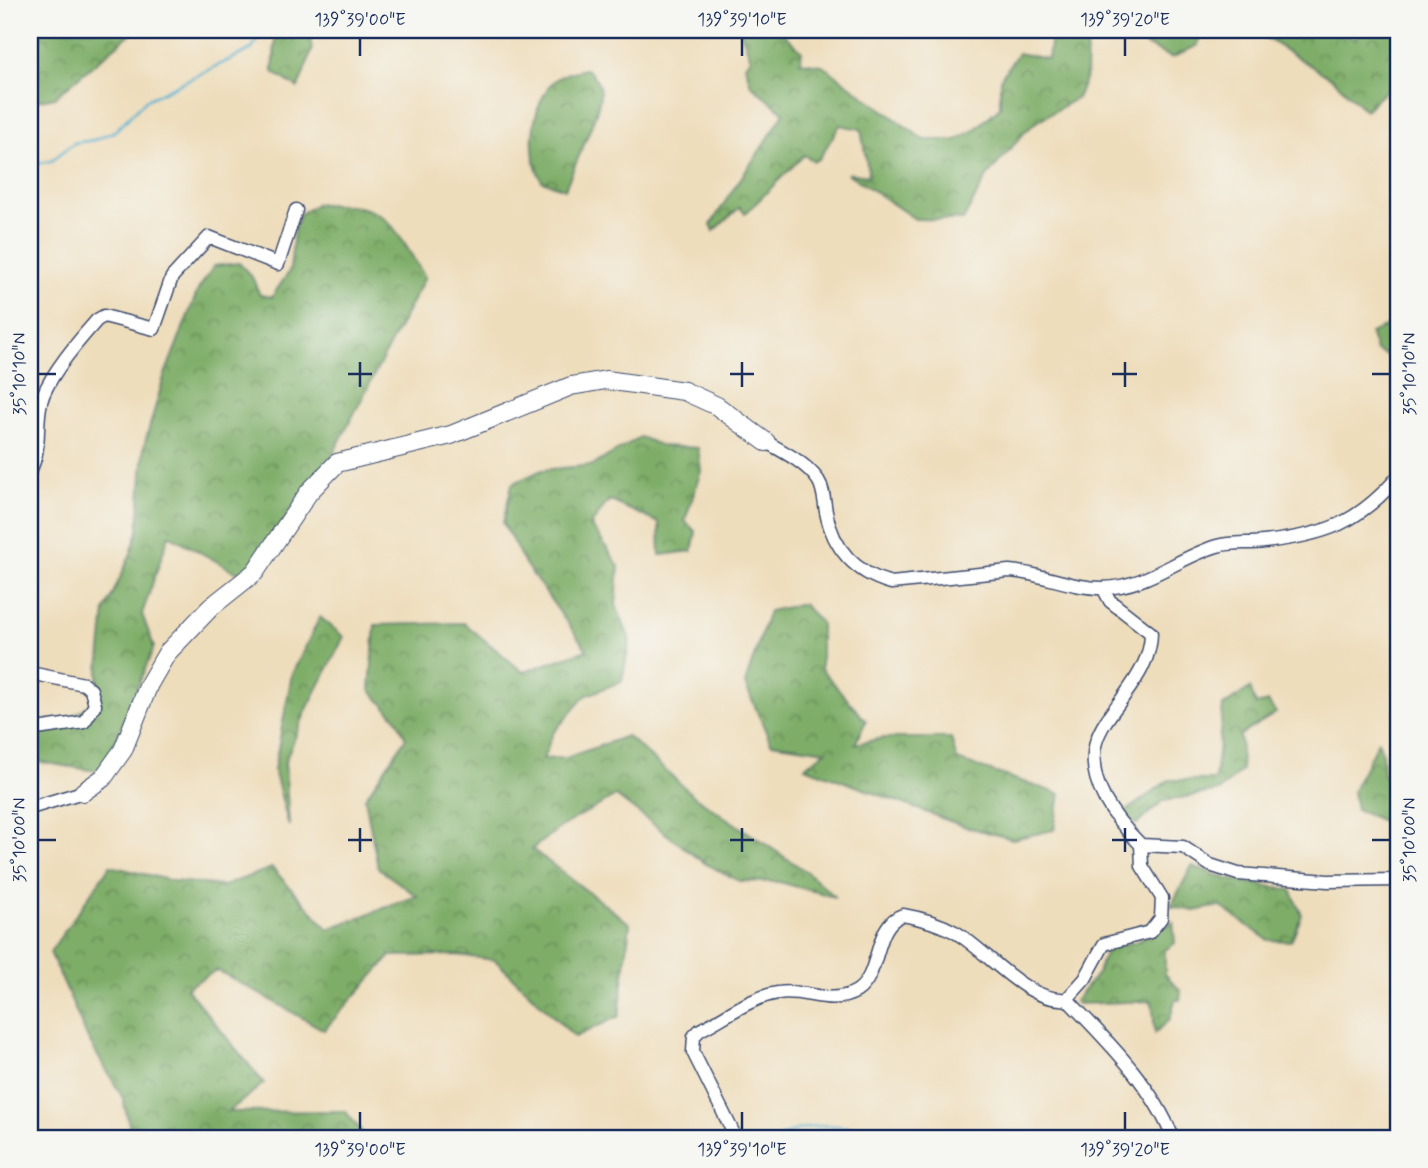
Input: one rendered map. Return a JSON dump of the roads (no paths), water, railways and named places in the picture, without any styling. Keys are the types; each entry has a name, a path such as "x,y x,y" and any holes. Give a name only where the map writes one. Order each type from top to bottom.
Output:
{"street":[{"path":"30,471 38,453 40,411 46,389 97,320 104,316 154,329 172,277 209,237 278,264 296,210"},
{"path":"30,808 83,792 103,778 118,758 149,684 167,653 211,607 255,572 310,492 337,463 451,435 571,386 607,380 684,391 718,406 766,442 789,455 817,478 828,523 839,548 872,578 891,583 1009,571 1027,572 1068,585 1103,588 1128,585 1220,545 1298,538 1326,532 1368,507 1398,477"},
{"path":"1067,999 1085,979 1104,944 1150,932 1161,918 1163,898 1142,866 1141,845 1109,809 1096,774 1094,753 1100,733 1147,658 1151,633 1110,601 1103,588"},
{"path":"30,673 84,684 91,690 95,705 84,722 30,730"},
{"path":"1141,845 1183,847 1210,866 1238,874 1328,881 1398,880"},
{"path":"736,1138 693,1052 694,1035 770,995 790,992 828,999 856,990 868,978 886,931 899,916 909,916 955,932 1015,980 1058,999 1067,999 1098,1028 1158,1105 1173,1138"}],"waterway":[{"path":"30,165 51,161 74,143 94,140 115,131 146,100 252,49 262,30"},
{"path":"778,1138 794,1131 828,1126 846,1126 915,1138"}]}
